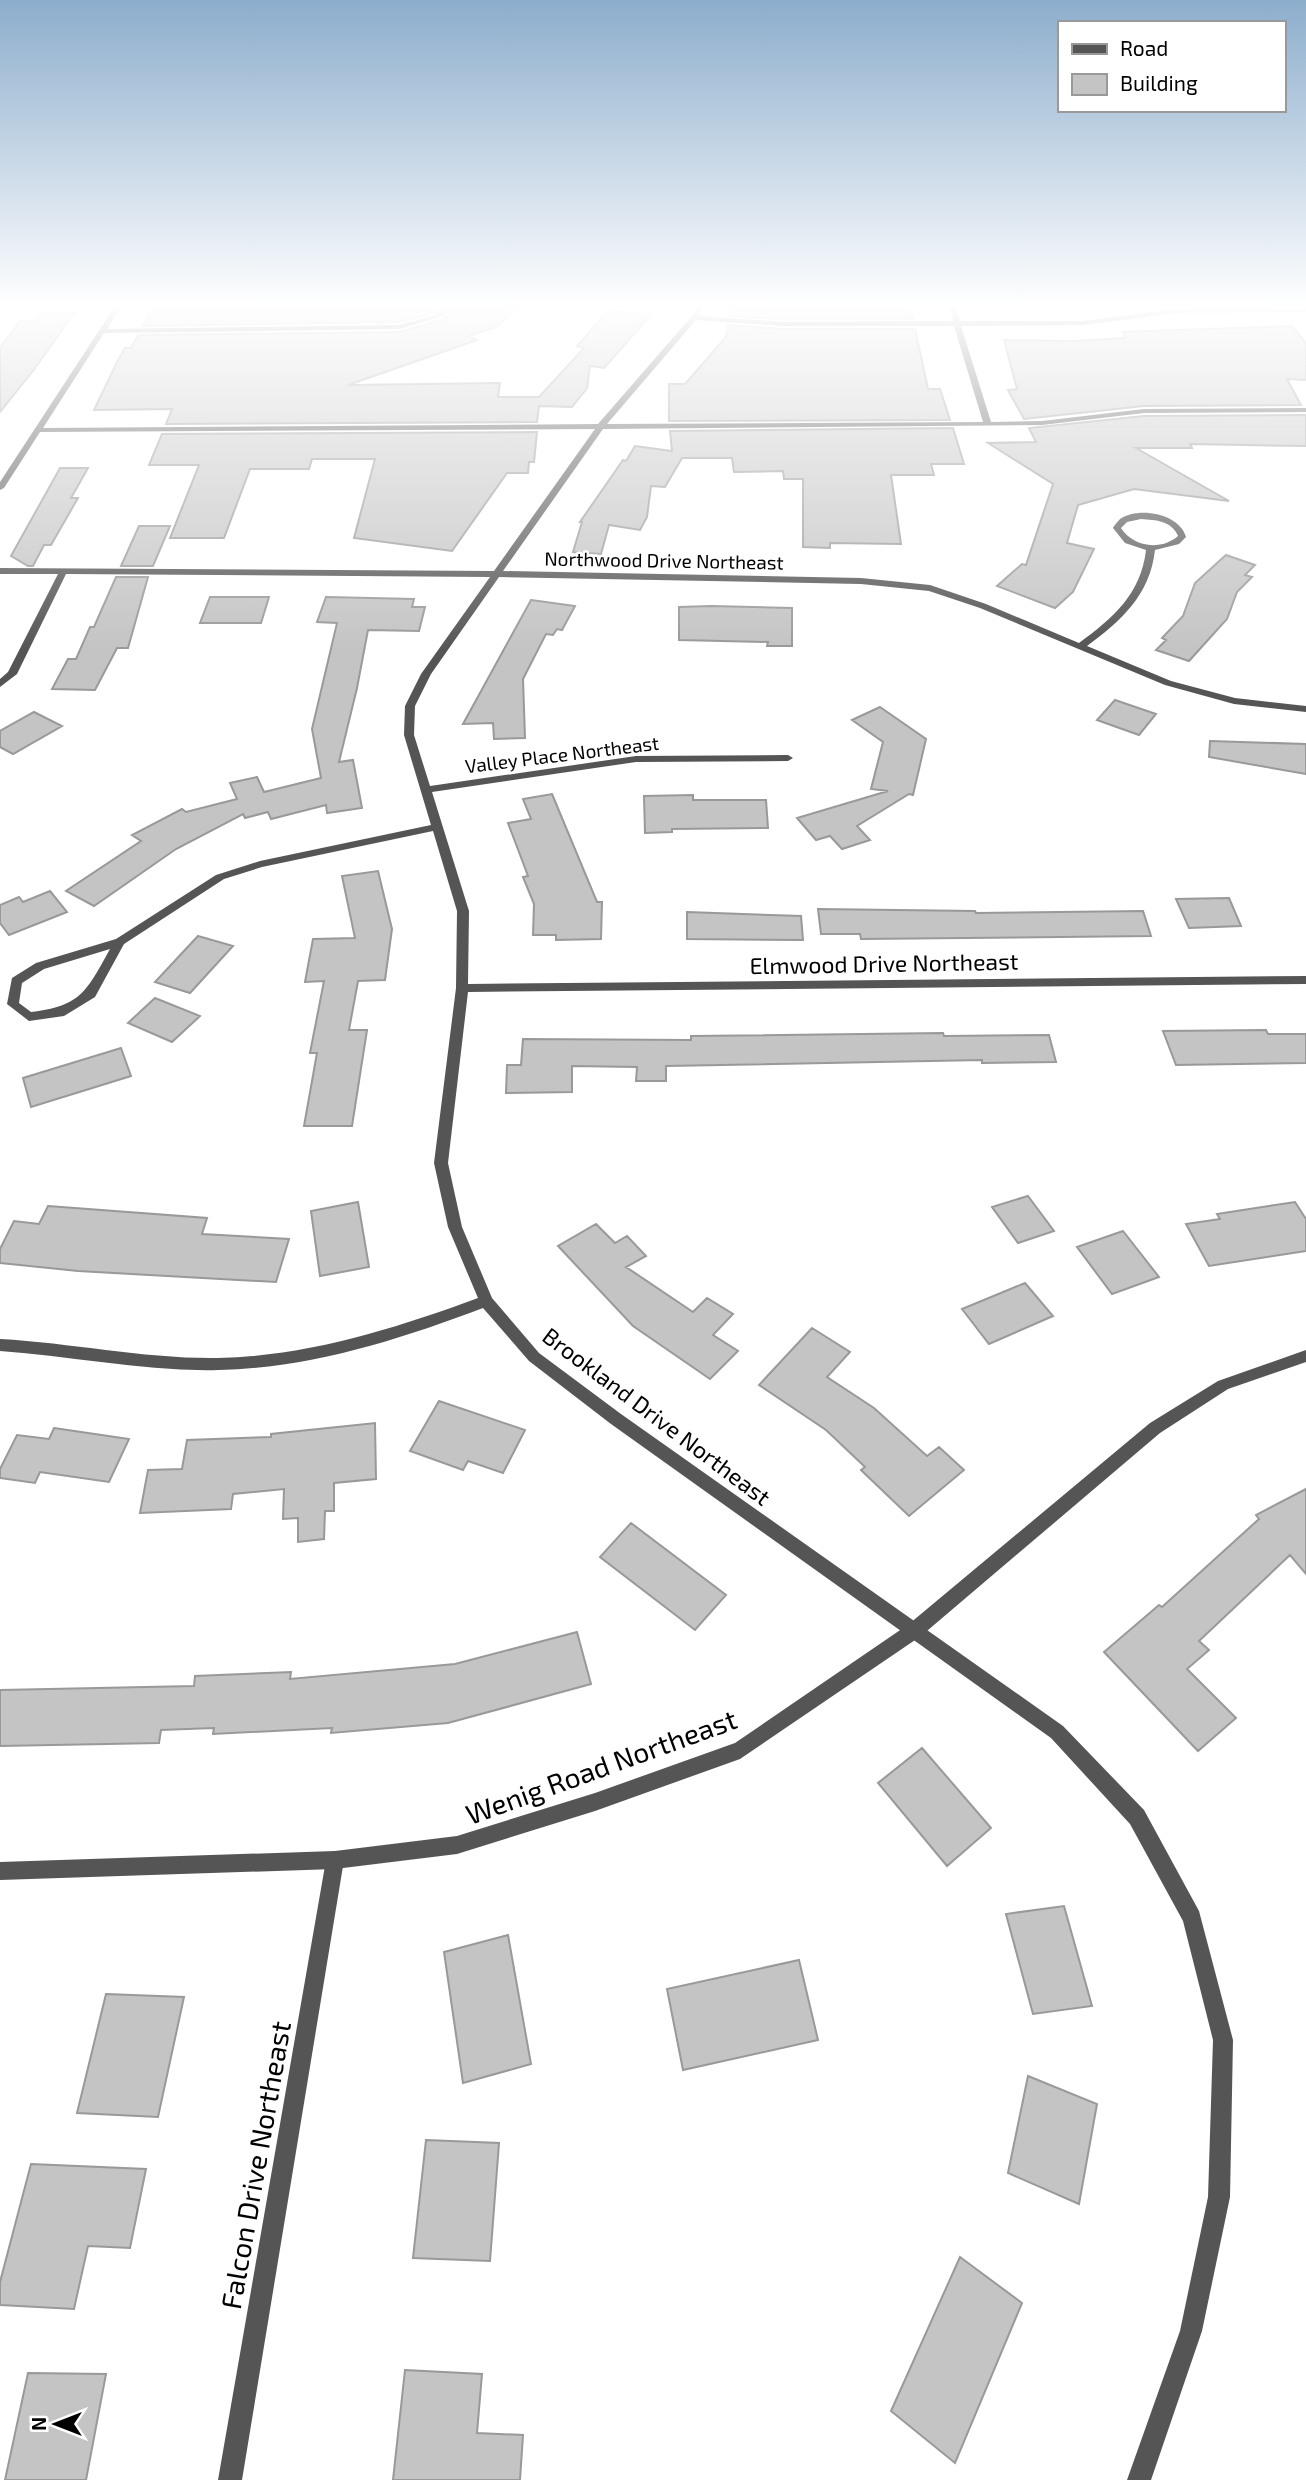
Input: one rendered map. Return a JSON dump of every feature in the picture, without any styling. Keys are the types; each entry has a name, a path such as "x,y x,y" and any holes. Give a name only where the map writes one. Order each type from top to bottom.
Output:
{"street":[{"path":"0,488 46,419"},
{"name":"Brookland Drive Northeast","path":"607,419 426,674 410,706 409,735 463,911 462,988 442,1163 455,1227 486,1301 534,1357 628,1427 1057,1732 1137,1817 1192,1918 1223,2040 1219,2197 1191,2331 1139,2480"},
{"path":"986,419 988,424"},
{"path":"39,430 988,424 1042,423 1078,419"},
{"path":"1151,517 1171,523 1182,532 1178,542 1151,547 1124,538 1117,528 1119,524 1132,518 1151,517"},
{"path":"1079,647 1114,622 1139,595 1150,567 1151,547"},
{"path":"0,684 12,674 64,570"},
{"name":"Northwood Drive Northeast","path":"0,571 497,574 861,581 930,588 983,606 1168,683 1221,698 1306,709"},
{"name":"Valley Place Northeast","path":"425,790 636,759 788,758"},
{"path":"120,942 91,994 60,1013 29,1017 13,1004 16,981 40,966 120,942 220,877 260,864 437,827"},
{"name":"Elmwood Drive Northeast","path":"462,988 1306,980"},
{"path":"0,1345 216,1364 299,1359 400,1334 486,1301"},
{"name":"Wenig Road Northeast","path":"0,1871 335,1860 457,1845 595,1802 740,1750 915,1630 1155,1428 1223,1385 1306,1356"},
{"name":"Falcon Drive Northeast","path":"230,2480 335,1860"}],"building":[{"path":"168,419 537,419 537,422 166,424"},
{"path":"669,419 950,420 669,421"},
{"path":"1118,419 1306,419 1306,446 1190,444 1192,448 1136,448 1229,501 1134,489 1078,505 1067,543 1094,549 1073,592 1055,608 997,586 1022,564 1026,565 1053,484 988,443 1036,442 1029,428"},
{"path":"953,428 964,464 931,464 934,475 891,475 901,544 830,543 830,548 803,547 803,479 784,479 783,471 734,472 732,458 682,458 665,487 651,486 647,517 640,530 609,525 601,554 573,552 580,522 623,460 626,461 635,446 672,451 670,431"},
{"path":"537,432 534,462 529,462 528,473 507,473 452,551 354,538 375,459 312,459 309,469 250,469 224,538 170,538 199,465 149,465 162,434"},
{"path":"60,468 88,468 71,498 78,498 51,545 44,545 33,566 28,566 11,556"},
{"path":"139,526 170,526 153,566 121,566"},
{"path":"1226,555 1255,565 1245,575 1252,577 1237,592 1227,619 1189,661 1156,650 1166,640 1162,638 1183,616 1195,583"},
{"path":"116,577 148,577 128,648 117,648 95,690 52,689 68,659 76,659 90,627 94,627"},
{"path":"210,597 269,597 261,623 200,623"},
{"path":"326,597 414,599 412,607 425,607 419,631 368,630 339,762 353,760 362,808 327,813 326,805 271,819 268,812 245,818 243,814 176,849 94,906 66,891 141,841 132,835 182,809 186,812 237,799 230,783 257,777 264,792 321,778 312,729 337,623 317,622"},
{"path":"531,600 575,606 562,630 557,629 553,635 546,634 523,679 525,738 494,739 493,723 463,724"},
{"path":"679,607 792,608 792,646 767,646 768,642 679,640"},
{"path":"1115,700 1156,714 1139,735 1097,720"},
{"path":"880,707 926,739 913,795 909,794 857,826 870,840 842,849 830,836 816,840 797,818 888,791 871,789 883,742 852,720"},
{"path":"34,712 62,726 13,754 0,747 0,731"},
{"path":"1210,741 1306,744 1306,774 1209,757"},
{"path":"552,794 597,902 602,902 601,939 556,940 556,935 533,935 534,904 523,877 528,876 508,823 531,819 523,799"},
{"path":"693,795 693,800 766,800 768,828 672,829 672,832 645,833 644,796"},
{"path":"378,871 392,929 385,980 358,981 349,1030 367,1030 352,1126 304,1126 317,1053 310,1053 324,981 305,982 313,939 355,938 342,876"},
{"path":"50,891 67,912 9,935 0,923 0,905 19,897 23,902"},
{"path":"1229,898 1241,926 1189,928 1176,899"},
{"path":"818,909 976,913 1143,911 1151,936 861,939 860,934 821,934"},
{"path":"687,912 801,916 803,940 687,939"},
{"path":"198,936 233,946 190,993 155,982"},
{"path":"155,998 200,1016 172,1042 128,1023"},
{"path":"1266,1030 1268,1034 1306,1034 1306,1063 1176,1065 1163,1031"},
{"path":"943,1033 944,1036 1049,1035 1056,1062 982,1063 982,1060 666,1066 666,1081 636,1081 637,1067 572,1066 572,1092 506,1093 507,1065 521,1065 523,1039 691,1040 691,1036"},
{"path":"121,1048 131,1076 31,1107 23,1078"},
{"path":"1028,1196 1054,1231 1018,1243 992,1207"},
{"path":"358,1202 369,1267 320,1276 311,1211"},
{"path":"1295,1202 1306,1219 1306,1251 1209,1266 1186,1224 1220,1219 1217,1214"},
{"path":"48,1206 207,1218 202,1234 289,1239 276,1282 78,1271 0,1263 0,1249 14,1221 39,1224"},
{"path":"596,1224 615,1243 627,1236 646,1256 626,1267 693,1312 707,1298 733,1314 713,1335 738,1351 710,1379 633,1326 558,1246"},
{"path":"1123,1231 1159,1277 1112,1294 1077,1247"},
{"path":"1025,1283 1053,1316 989,1344 962,1309"},
{"path":"812,1328 850,1352 827,1377 874,1408 927,1456 939,1447 964,1470 909,1516 861,1470 865,1467 826,1430 759,1385"},
{"path":"439,1401 525,1430 503,1473 468,1461 463,1470 410,1451"},
{"path":"375,1423 376,1479 334,1483 334,1511 325,1511 324,1539 298,1542 298,1518 283,1519 284,1489 233,1494 231,1509 140,1513 148,1470 182,1469 187,1440 271,1437 271,1434"},
{"path":"54,1428 129,1439 109,1482 40,1472 35,1483 0,1478 0,1469 17,1435 49,1439"},
{"path":"1306,1489 1306,1574 1290,1555 1199,1641 1209,1650 1187,1669 1236,1718 1198,1751 1104,1652 1159,1605 1162,1607 1259,1519 1256,1515"},
{"path":"631,1523 726,1595 695,1630 600,1557"},
{"path":"577,1632 591,1684 448,1723 331,1733 332,1728 213,1734 214,1728 161,1730 159,1743 0,1746 0,1690 194,1686 195,1676 291,1672 290,1679 455,1664"},
{"path":"922,1748 991,1828 947,1866 878,1783"},
{"path":"1064,1906 1092,2006 1033,2014 1006,1914"},
{"path":"508,1935 531,2064 463,2083 444,1952"},
{"path":"799,1960 818,2040 683,2070 667,1989"},
{"path":"106,1994 184,1997 158,2117 77,2113"},
{"path":"1028,2076 1097,2104 1079,2204 1008,2173"},
{"path":"426,2140 499,2143 490,2261 413,2258"},
{"path":"31,2164 146,2169 130,2248 88,2246 74,2309 0,2305 0,2282"},
{"path":"960,2257 1022,2303 955,2463 891,2411"},
{"path":"405,2370 482,2374 477,2433 523,2435 520,2480 393,2480"},
{"path":"28,2373 106,2374 86,2480 5,2480"}]}
